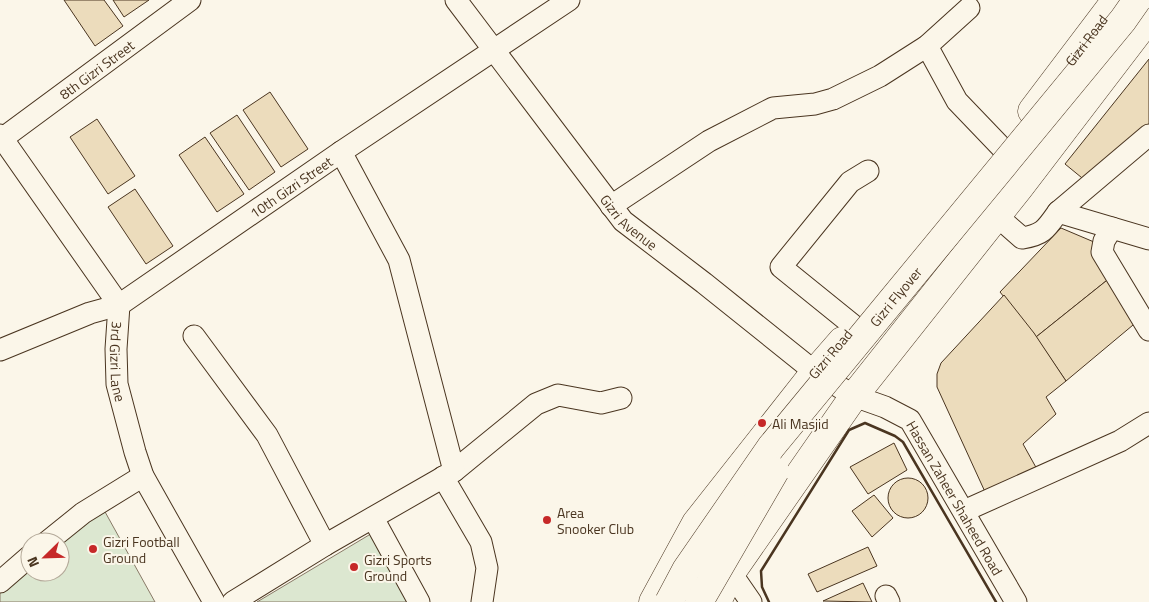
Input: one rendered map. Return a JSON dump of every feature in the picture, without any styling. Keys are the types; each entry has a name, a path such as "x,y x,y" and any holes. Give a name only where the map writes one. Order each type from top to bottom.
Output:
{"main road":[{"name":"Gizri Road","path":"653,602 696,523 815,372 1003,149 1116,0"},
{"name":"Gizri Flyover","path":"669,602 686,570 771,447 1123,20 1137,0"},
{"name":"Gizri Flyover","path":"698,602 775,471 1084,90 1149,6"},
{"path":"717,602 731,573 854,396 997,216 1149,18"}],"street":[{"name":"8th Gizri Street","path":"1,136 190,0"},
{"name":"Gizri Avenue","path":"456,0 623,222 704,283 815,372 854,396"},
{"name":"10th Gizri Street","path":"0,350 90,313 119,306 341,152 570,0"},
{"path":"611,206 716,136 773,108 815,104 832,99 880,76 927,46 969,8"},
{"path":"927,46 957,102 1003,149"},
{"path":"997,216 1022,238 1037,236 1046,229 1058,212 1149,135"},
{"name":"3rd Gizri Lane","path":"1,136 119,306 116,349 118,384 135,452 143,476 214,602"},
{"path":"341,152 399,260 448,474 481,542 487,568 482,602"},
{"path":"854,326 781,268 850,182 868,171"},
{"path":"1058,212 1149,240"},
{"path":"1112,228 1104,241 1102,252 1149,330"},
{"path":"194,336 267,435 324,545"},
{"path":"233,602 324,545 448,474 536,404 558,395 601,403 621,398"},
{"name":"Hassan Zaheer Shaheed Road","path":"854,396 885,407 910,420 1016,602"},
{"path":"964,511 1120,441 1149,423"},
{"path":"59,532 84,512 143,476"},
{"path":"373,518 419,602"},
{"path":"0,582 20,565"},
{"path":"731,573 751,602"}],"green space":[{"name":"Gizri Football Ground","path":"104,510 155,602 0,602 0,582 20,565 20,582 70,582 70,535"},
{"name":"Gizri Sports Ground","path":"374,532 412,602 257,602"}],"building":[{"path":"64,0 104,0 123,26 95,46"},
{"path":"113,0 149,0 124,17"},
{"path":"1149,59 1149,130 1087,182 1065,164"},
{"path":"270,92 308,149 281,167 243,110"},
{"path":"237,115 275,172 249,190 210,133"},
{"path":"97,119 135,176 108,194 70,137"},
{"path":"205,137 244,194 217,212 179,155"},
{"path":"135,189 173,246 146,264 108,207"},
{"path":"1061,228 1094,242 1111,277 1036,337 1000,292"},
{"path":"1111,277 1139,320 1066,381 1036,337"},
{"path":"1004,295 1034,333 1066,381 1046,397 1056,414 1023,444 1038,471 986,494 937,387 937,374 941,363"},
{"path":"894,443 907,470 868,494 850,467"},
{"path":"912,478 919,481 925,487 928,498 927,506 919,515 912,518 904,518 897,515 889,506 888,494 891,487 900,479"},
{"path":"874,495 893,518 872,537 852,511"},
{"path":"868,547 877,566 817,592 808,574"},
{"path":"863,583 872,602 823,601"}],"wall":[{"path":"769,602 762,587 761,571 849,430 865,423 895,436 903,442 996,602"}],"place":[{"name":"Ali Masjid","path":"762,423"},
{"name":"Area Snooker Club","path":"547,520"},
{"name":"Gizri Football Ground","path":"93,549"},
{"name":"Gizri Sports Ground","path":"354,567"}]}
